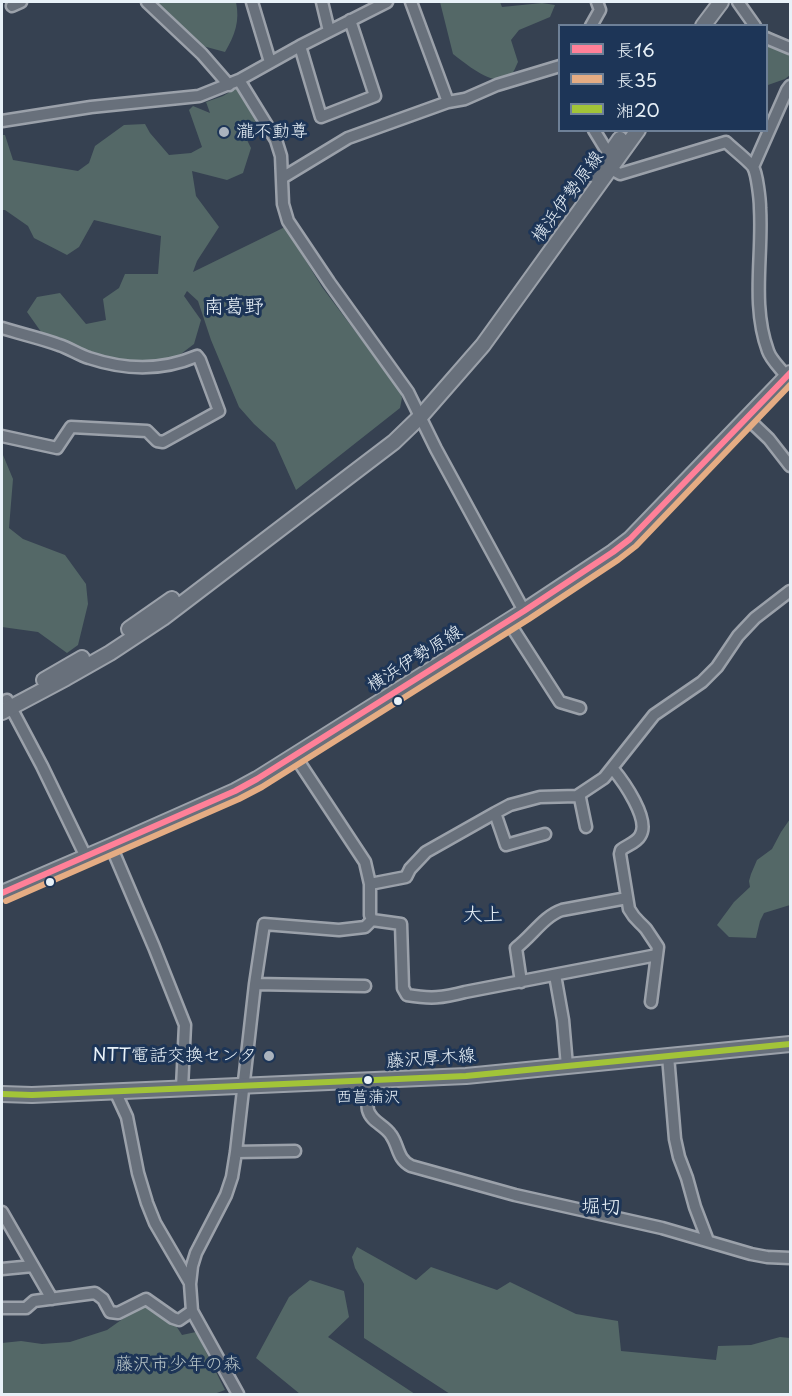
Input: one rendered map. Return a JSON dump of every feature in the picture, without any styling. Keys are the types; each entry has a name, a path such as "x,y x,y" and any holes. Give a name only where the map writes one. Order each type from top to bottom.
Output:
{"main road":[{"path":"704,24 720,2"},
{"path":"715,24 731,2"},
{"name":"横浜伊勢原線","path":"419,413 470,348 626,132"},
{"name":"横浜伊勢原線","path":"5,706 161,608 419,413 483,345 637,132"},
{"name":"横浜伊勢原線","path":"2,893 235,791 295,756 524,611 630,539 789,375"},
{"name":"藤沢厚木線","path":"2,1094 32,1095 466,1076 790,1044"}],"street":[{"path":"147,2 202,54 228,85"},
{"path":"252,2 270,62"},
{"path":"322,2 329,31"},
{"path":"2,121 83,108 199,96 239,80 387,2"},
{"path":"411,2 448,102"},
{"path":"592,24 600,10 597,2"},
{"path":"738,2 754,24"},
{"path":"300,46 321,117 375,96 350,20"},
{"path":"768,39 790,48"},
{"path":"282,178 348,138 448,102 465,99 497,85 558,67"},
{"path":"239,80 276,140 281,156 282,204 288,221 408,392 436,449 524,611"},
{"path":"789,375 768,353 761,323 759,256 762,232 759,197 753,167 786,90 790,86"},
{"path":"595,132 611,153"},
{"path":"611,169 620,174 726,142 753,167"},
{"path":"2,328 61,345 88,358 118,365 143,368 168,366 197,356 219,411 163,442 158,441 147,431 71,427 57,448 2,436"},
{"path":"747,418 769,439 790,466"},
{"path":"370,884 406,877 418,859 426,852 510,805 540,797 577,796 604,778 654,715 702,682 717,667 738,636 755,618 790,591"},
{"path":"508,621 560,702 580,708"},
{"path":"5,706 42,766 86,857"},
{"path":"295,756 365,862 370,884 372,920"},
{"path":"613,769 632,794 644,827 641,836 621,850 620,854 629,909 658,947 651,1002"},
{"path":"577,796 580,798 586,827"},
{"path":"495,813 506,845 545,834"},
{"path":"111,846 185,1025 182,1088"},
{"path":"521,982 516,948 554,913 627,898"},
{"path":"372,920 401,924 403,988 407,995 424,998 444,997 657,955"},
{"path":"238,1395 192,1311 190,1284 196,1252 226,1196 232,1177 264,924 339,930 365,927 372,920"},
{"path":"555,975 563,1020 567,1066"},
{"path":"255,984 365,986"},
{"path":"668,1056 675,1139 695,1208 708,1241"},
{"path":"370,1081 369,1112 389,1131 399,1155 406,1164 438,1175 515,1195 662,1228 751,1254 790,1258"},
{"path":"116,1091 127,1117 138,1173 147,1203 155,1223 190,1284"},
{"path":"236,1152 295,1150"},
{"path":"2,1212 52,1299"},
{"path":"2,1269 33,1266"},
{"path":"2,1308 26,1308 34,1301 95,1293 104,1299 110,1312 118,1313 146,1299 179,1320 192,1311"}],"green space":[{"path":"145,2 236,2 237,22 234,34 225,52 199,45"},
{"path":"440,2 500,2 502,7 542,3 555,5 550,17 519,30 511,40 518,62 511,75 498,80 481,74 453,54"},
{"path":"768,30 781,39 790,52 790,75 768,85"},
{"path":"238,87 260,122 243,132 251,148 243,173 227,180 192,171 196,196 219,227 197,261 193,272 285,227 322,287 400,391 402,398 400,408 296,490 275,443 239,407 211,340 198,301 187,291 184,296 201,320 194,344 177,357 138,367 105,361 44,336 27,312 37,297 60,293 86,324 106,320 103,299 119,288 125,274 158,274 161,236 94,220 79,247 67,255 34,238 28,226 2,210 2,135 5,135 13,160 78,171 89,163 95,146 124,125 145,124 169,155 191,153 202,147 189,110 193,106 210,113 206,102"},
{"path":"3,455 13,479 9,528 23,539 65,555 86,584 88,604 78,645 67,653 38,632 2,627"},
{"path":"790,819 790,905 764,913 756,938 729,937 717,925 734,902 750,887 749,881 757,860 772,849"},
{"path":"357,1247 416,1280 431,1267 497,1290 510,1282 576,1314 618,1321 621,1351 716,1360 718,1346 751,1345 780,1337 790,1338 790,1394 450,1394 364,1338 364,1284 352,1257"},
{"path":"310,1280 344,1291 349,1317 328,1337 415,1394 300,1394 256,1358 289,1297"},
{"name":"藤沢市少年の森","path":"141,1306 157,1306 173,1321 182,1335 196,1332 225,1390 214,1394 2,1394 2,1343 70,1342 107,1330"}],"transit line":[{"name":"長16","path":"2,893 235,791 524,611 630,539 790,373"},
{"name":"長35","path":"6,901 262,787 529,619 636,546 790,385"},
{"name":"湘20","path":"2,1094 32,1095 466,1076 790,1044"}],"place":[{"name":"瀧不動尊","path":"224,132"},
{"name":"NTT電話交換センタ","path":"269,1056"},
{"name":"西菖蒲沢","path":"368,1080"}],"district":[{"name":"南葛野","path":"234,307"},
{"name":"大上","path":"483,915"},
{"name":"堀切","path":"601,1207"}]}
